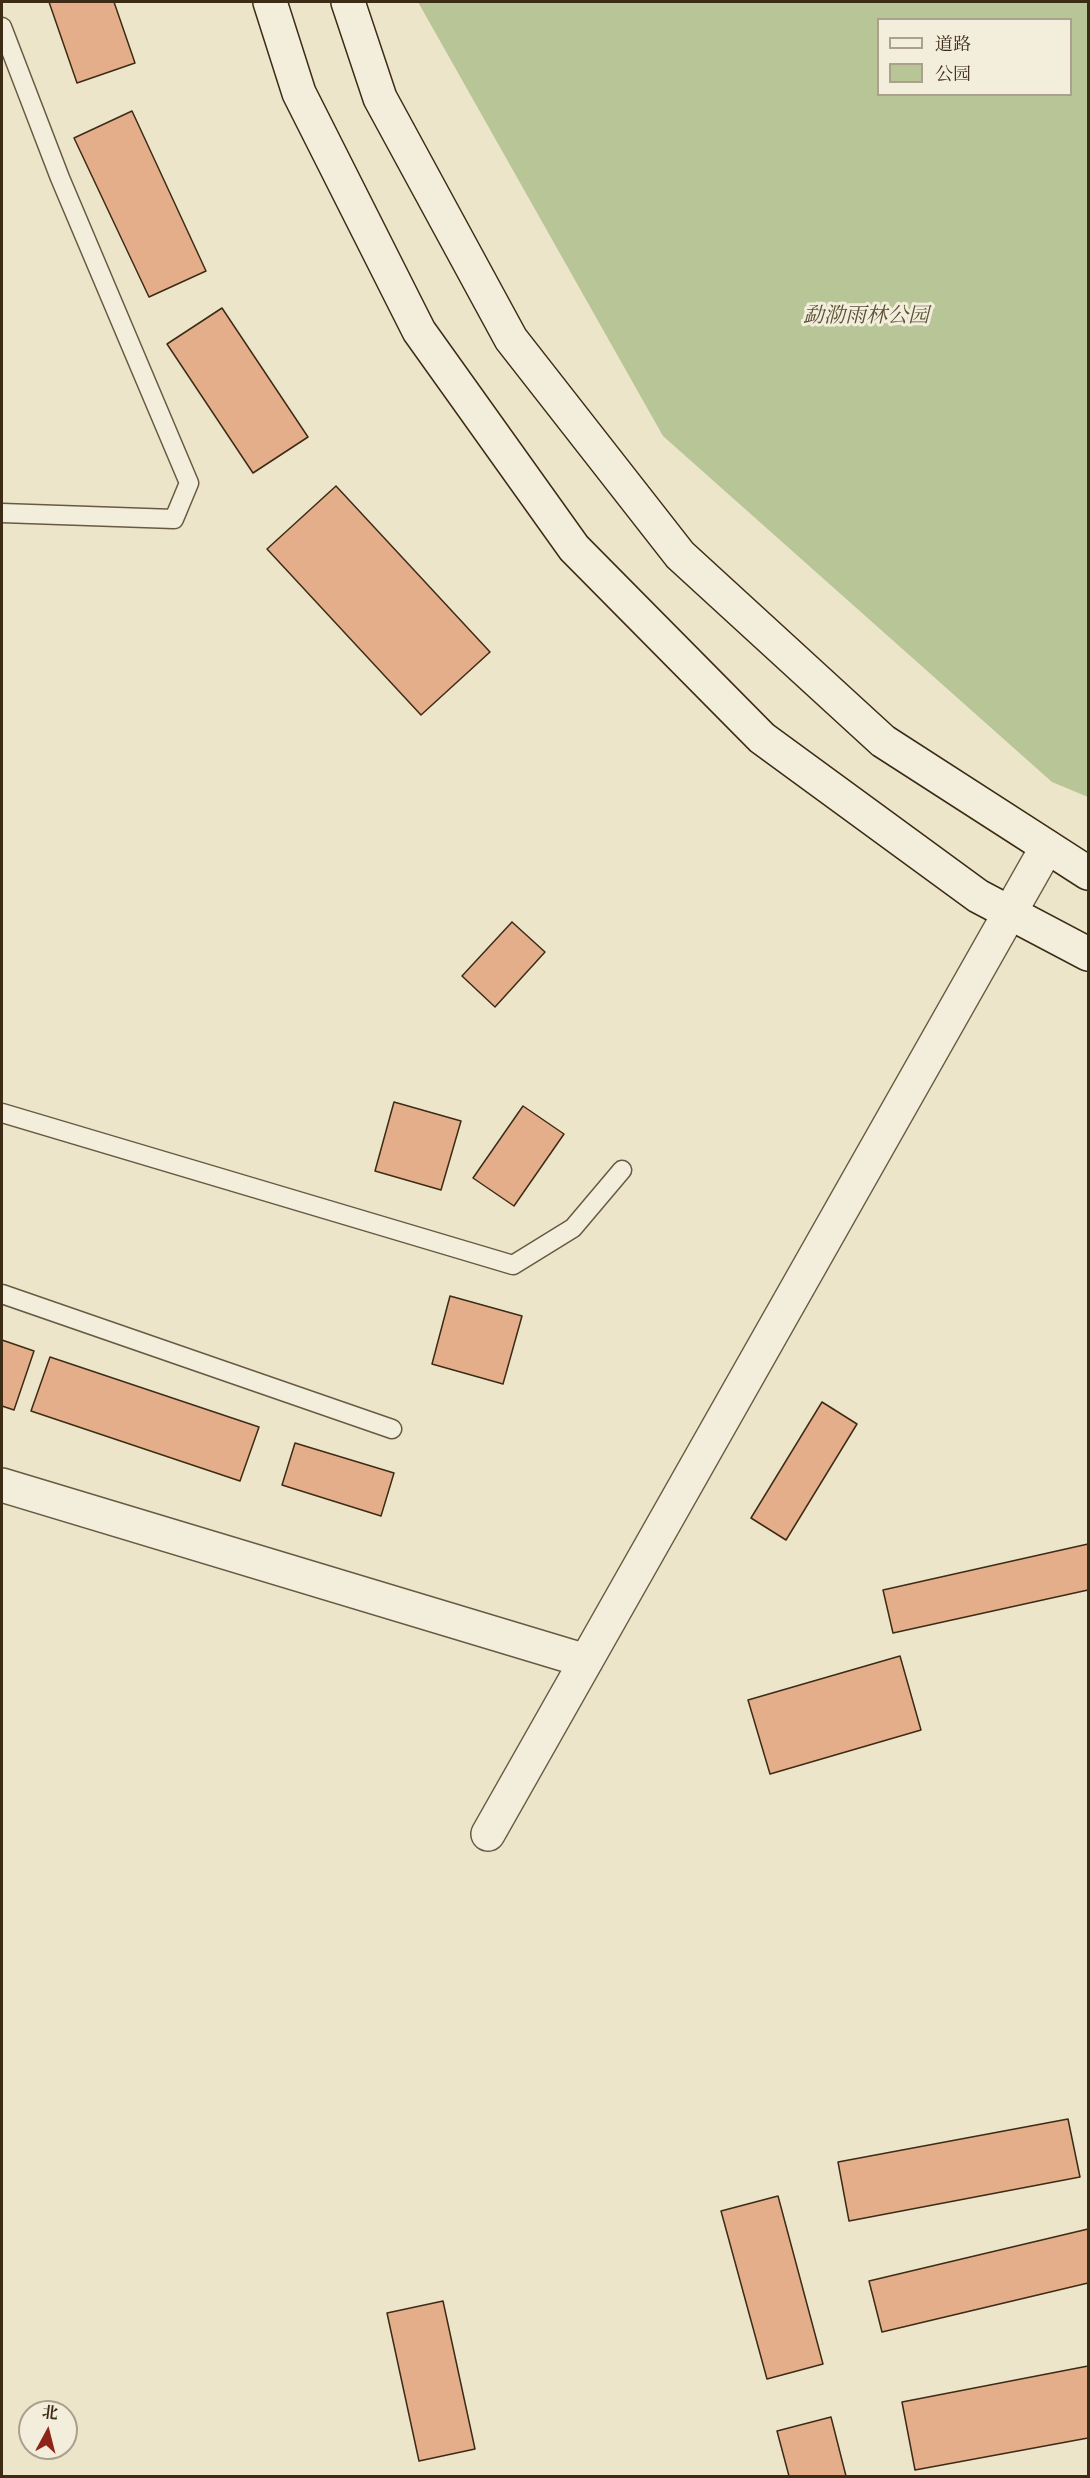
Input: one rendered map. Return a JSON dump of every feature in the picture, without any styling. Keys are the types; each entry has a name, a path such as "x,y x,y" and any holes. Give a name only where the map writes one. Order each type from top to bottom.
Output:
{"main road":[{"path":"270,2 299,93 419,331 574,548 762,738 978,896 1089,954"},
{"path":"348,2 381,98 511,339 680,555 883,741 1089,873"},
{"path":"488,1834 1047,847"},
{"path":"2,1485 586,1661"}],"lane":[{"path":"2,27 65,189 189,483 174,519 2,513"},
{"path":"2,1113 513,1265 573,1228 621,1170"},
{"path":"2,1294 393,1429"}],"green space":[{"name":"勐泐雨林公园","path":"418,2 1088,2 1088,797 1052,782 663,436"}],"building":[{"path":"49,2 114,2 135,63 77,83"},
{"path":"132,111 206,271 149,297 74,138"},
{"path":"222,308 308,437 253,473 167,344"},
{"path":"336,486 490,652 421,715 267,549"},
{"path":"512,922 545,952 495,1007 462,976"},
{"path":"394,1102 461,1121 441,1190 375,1171"},
{"path":"523,1106 564,1134 514,1206 473,1178"},
{"path":"450,1296 522,1316 503,1384 432,1364"},
{"path":"2,1340 34,1351 14,1410 2,1406"},
{"path":"50,1357 259,1427 240,1481 31,1411"},
{"path":"822,1402 857,1424 786,1540 751,1518"},
{"path":"295,1443 394,1473 381,1516 282,1485"},
{"path":"1088,1544 1088,1590 893,1633 883,1590"},
{"path":"900,1656 921,1730 770,1774 748,1700"},
{"path":"1068,2119 1080,2177 849,2221 838,2162"},
{"path":"778,2196 823,2364 767,2379 721,2211"},
{"path":"1088,2229 1088,2283 882,2332 869,2281"},
{"path":"443,2301 475,2449 419,2461 387,2313"},
{"path":"1088,2366 1088,2438 915,2470 902,2402"},
{"path":"831,2417 846,2476 789,2476 777,2431"}]}
